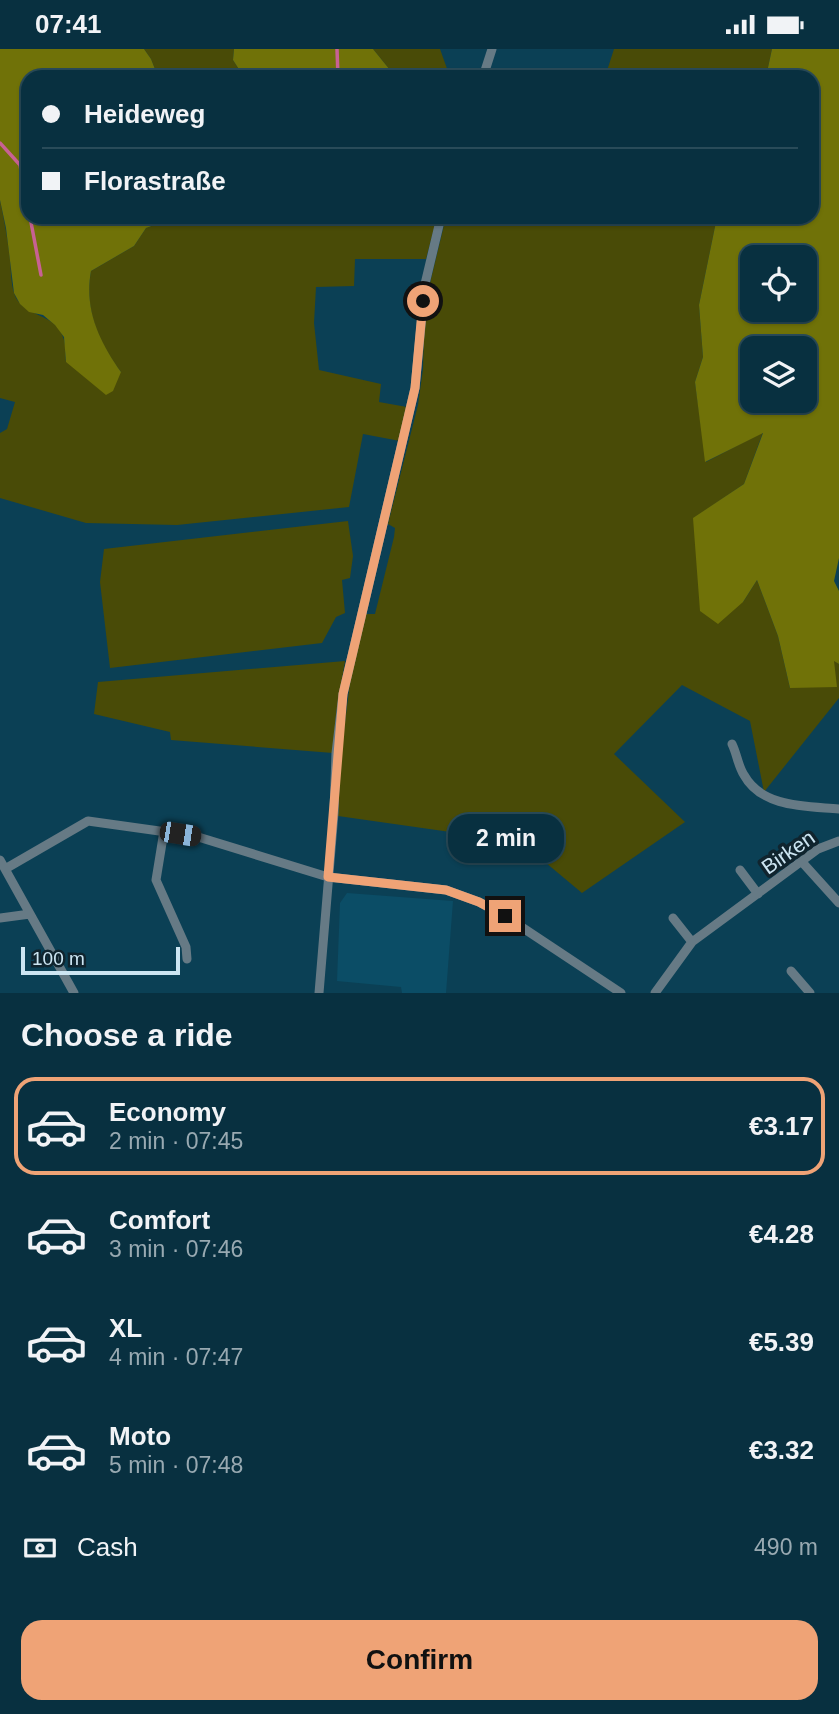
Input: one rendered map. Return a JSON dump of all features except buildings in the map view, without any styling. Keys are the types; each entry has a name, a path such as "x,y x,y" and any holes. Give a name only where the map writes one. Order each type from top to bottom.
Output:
{"street":[{"path":"485,70 492,49"},
{"path":"319,993 343,694 415,388 425,284 439,224"},
{"name":"Birken","path":"732,744 743,774 755,788 769,798 799,806 839,809"},
{"path":"74,993 3,865 88,821 195,836 328,877 446,890 460,894 505,916 621,993"},
{"path":"164,831 156,880 186,947 187,959"},
{"name":"Birken","path":"654,993 692,942 818,849 839,841"},
{"path":"802,862 839,903"},
{"name":"Birken","path":"740,870 758,894"},
{"path":"0,918 30,914"},
{"path":"673,918 692,942"},
{"path":"791,971 810,993"}],"shaded area":[{"path":"0,49 144,49 155,70 21,70 21,224 157,224 146,228 134,246 91,271 89,285 95,324 121,372 113,391 106,395 66,362 64,337 55,325 43,315 29,312 20,304 14,293 0,200"},
{"path":"144,49 234,49 233,60 239,70 155,70"},
{"path":"234,49 373,49 390,70 239,70 233,60"},
{"path":"373,49 440,49 448,70 390,70"},
{"path":"614,49 772,49 768,70 607,70"},
{"path":"772,49 839,49 839,558 834,581 839,591 839,664 834,661 837,687 790,688 778,636 757,580 743,602 718,624 700,611 693,518 744,484 763,433 705,462 695,382 703,357 699,305 716,224 819,224 819,70 768,70"},
{"path":"0,200 12,285 18,301 31,312 54,324 60,331 65,343 66,362 121,372 100,336 91,311 91,271 134,246 146,228 157,224 435,224 426,259 355,259 354,286 316,287 314,323 319,370 381,384 379,402 407,407 400,441 363,434 349,507 177,525 86,523 0,498 0,433 7,429 15,402 0,398"},
{"path":"444,224 716,224 699,305 703,357 695,382 706,462 763,432 744,484 694,518 743,602 757,580 778,636 790,688 834,660 839,664 839,698 764,792 750,721 682,685 614,754 685,822 582,893 521,842 338,816 341,754 352,667 366,614 375,614 394,537 395,528 388,524 418,405 430,283"},
{"path":"348,521 353,556 350,578 342,580 345,613 336,617 322,643 110,668 100,582 104,549"},
{"path":"345,661 333,753 171,740 170,732 94,714 98,682"},
{"path":"347,893 453,901 446,993 402,993 401,987 337,981 340,903"}],"waterway":[{"path":"337,49 338,70"},
{"path":"0,143 20,165 21,170"},
{"path":"31,224 41,275"}],"route":[{"path":"423,301 415,388 343,694 336,753 328,877 446,890 479,902 505,916"}]}
